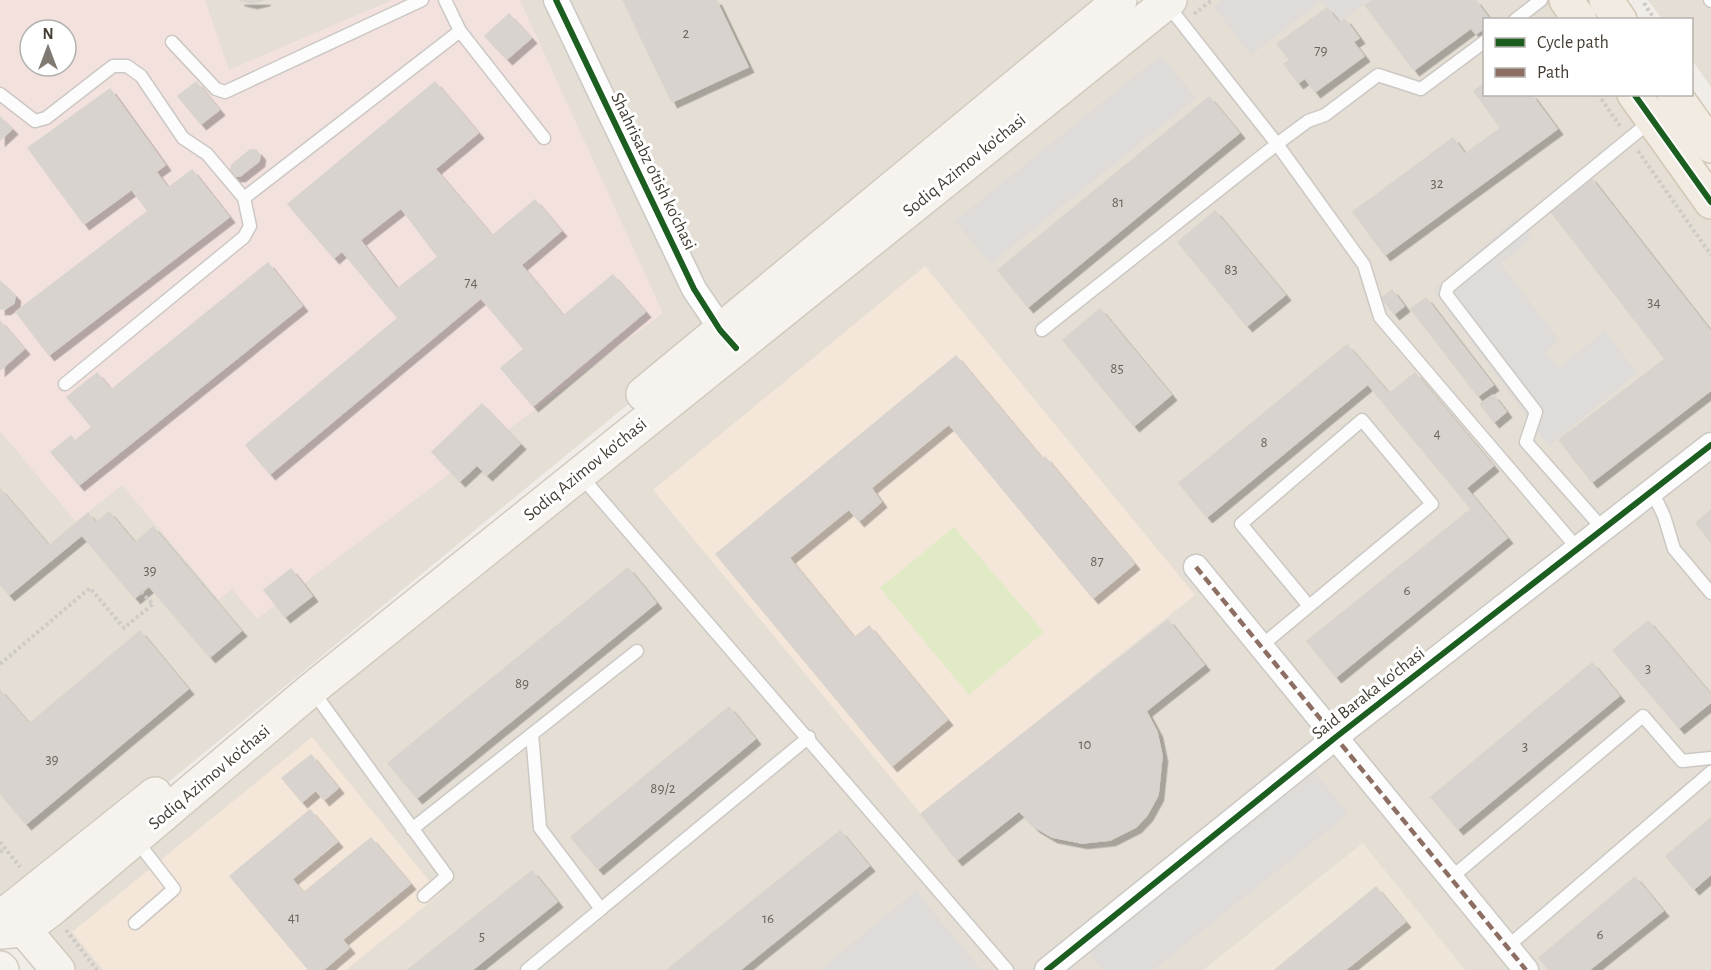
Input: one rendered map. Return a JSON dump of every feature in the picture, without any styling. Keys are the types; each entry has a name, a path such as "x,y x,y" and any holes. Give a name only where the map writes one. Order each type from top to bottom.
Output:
{"main road":[{"name":"Sodiq Azimov ko'chasi","path":"728,339 1120,0"},
{"path":"1566,0 1579,18"},
{"path":"1606,0 1619,18"},
{"name":"Sodiq Azimov ko'chasi","path":"6,918 728,339 1168,2"},
{"path":"1675,96 1711,146"},
{"path":"1635,122 1711,202"},
{"name":"Sodiq Azimov ko'chasi","path":"6,918 136,839 572,466"},
{"path":"6,918 58,970"}],"street":[{"name":"Shahrisabz o'tish ko'chasi","path":"556,0 694,289 728,339"},
{"name":"Said Baraka ko'chasi","path":"1047,970 1336,737 1711,445"},
{"path":"1196,567 1526,970"}],"lane":[{"path":"172,42 216,90 225,92 422,0"},
{"path":"445,0 460,31 544,138"},
{"path":"1518,18 1541,0"},
{"path":"1168,2 1277,144 1364,265 1380,317 1578,549"},
{"path":"244,198 460,31"},
{"path":"1042,330 1277,144 1308,121 1325,114 1378,75 1421,89 1483,43"},
{"path":"0,94 35,121 46,118 113,66 127,66 141,76 183,138 207,154 244,198 250,226 244,237 65,384"},
{"path":"1603,530 1526,442 1536,412 1446,294 1448,287 1635,122"},
{"path":"1261,646 1432,504 1362,420 1241,524 1309,606"},
{"path":"572,466 1007,970"},
{"path":"1652,491 1664,516 1674,549 1711,593"},
{"path":"412,830 637,651"},
{"path":"312,689 447,876 424,896"},
{"path":"1452,877 1643,716 1682,761 1711,758"},
{"path":"532,734 540,828 601,909"},
{"path":"527,970 808,737"},
{"path":"1507,946 1711,772"},
{"path":"135,923 174,889 136,839"}],"path":[{"path":"1642,0 1654,18"},
{"path":"1601,96 1635,122 1711,255"},
{"path":"1,661 90,588 124,628 153,604 141,592"},
{"path":"0,842 22,870"},
{"path":"0,852 5,848"},
{"path":"64,927 97,970"}],"shaded area":[{"path":"0,0 1120,0 48,881 0,914"},
{"path":"0,0 205,0 229,70 392,0 520,0 663,313 257,619 232,589 219,600 122,485 76,522 0,431"},
{"path":"1170,0 1566,0 1579,18 1483,18 1483,96 1635,96 1711,202 1711,970 58,970 24,930"},
{"path":"1223,0 1369,0 1339,23 1321,1 1251,55 1214,7"},
{"path":"1648,0 1711,0 1711,87 1693,61 1693,18 1661,18"},
{"path":"1161,55 1196,98 990,264 955,221"},
{"path":"1515,219 1532,238 1501,264 1559,340 1545,352 1559,367 1605,331 1637,373 1549,446 1433,290"},
{"path":"925,266 1195,595 921,814 653,490"},
{"path":"312,737 440,894 346,970 103,970 72,932"},
{"path":"1315,772 1348,814 1153,970 1103,970 1089,952"},
{"path":"1363,843 1465,970 1203,970"},
{"path":"916,891 981,970 820,970"}],"green space":[{"path":"954,527 1044,632 969,695 880,588"}],"building":[{"path":"239,0 265,0 252,3"},
{"path":"623,0 716,0 748,67 672,102"},
{"path":"1373,0 1475,0 1488,18 1483,18 1483,29 1476,34 1471,28 1414,70 1365,5"},
{"path":"1327,8 1339,23 1345,19 1359,38 1353,42 1364,56 1315,92 1305,78 1298,83 1284,64 1290,60 1277,44"},
{"path":"509,14 531,38 507,59 485,36"},
{"path":"196,82 219,110 201,124 178,96"},
{"path":"435,82 478,133 435,169 492,236 535,200 561,231 521,265 563,316 613,275 645,312 533,406 501,368 524,349 481,298 270,474 246,445 398,318 342,251 334,258 288,204","holes":["401,208 438,257 397,289 360,240"]},
{"path":"1483,85 1483,96 1532,96 1557,129 1385,255 1353,212 1453,138 1465,154 1501,128 1474,91"},
{"path":"110,89 165,165 84,224 28,148"},
{"path":"1209,97 1239,133 1028,307 998,270"},
{"path":"0,117 12,129 0,140"},
{"path":"250,150 256,150 260,155 259,161 240,176 234,176 230,171 232,165"},
{"path":"192,170 229,217 49,355 16,312 148,211 133,191 156,172 168,188"},
{"path":"1590,177 1711,332 1711,390 1592,482 1559,440 1665,359 1549,209"},
{"path":"1215,211 1285,295 1247,326 1178,242"},
{"path":"268,263 302,306 79,485 51,452 71,436 75,441 92,427 67,397 97,373 111,390"},
{"path":"0,281 15,296 14,303 5,309 0,309"},
{"path":"1392,290 1404,306 1394,314 1382,298"},
{"path":"1426,298 1493,385 1478,396 1411,309"},
{"path":"1100,309 1171,395 1134,426 1063,340"},
{"path":"0,321 24,349 0,370"},
{"path":"1347,345 1389,394 1381,400 1368,384 1207,517 1179,483"},
{"path":"956,356 1042,459 1045,457 1134,564 1093,598 949,424 871,488 881,502 859,521 849,509 789,558 854,638 869,626 947,720 892,766 716,554"},
{"path":"1415,373 1493,466 1459,494 1381,400"},
{"path":"1493,395 1506,412 1494,422 1480,404"},
{"path":"482,404 520,444 487,475 477,465 460,481 432,452"},
{"path":"1466,488 1507,538 1336,677 1307,641 1471,509 1459,494"},
{"path":"0,489 49,546 88,513 96,523 109,512 135,543 153,527 241,631 210,657 149,586 135,598 82,535 9,595 0,584"},
{"path":"1711,510 1711,542 1696,523"},
{"path":"628,568 656,603 417,798 388,763"},
{"path":"291,569 312,596 285,617 264,590"},
{"path":"1168,620 1204,665 1146,711 1157,732 1162,756 1158,795 1147,815 1136,827 1110,840 1082,843 1052,837 1035,827 1019,811 957,860 921,814"},
{"path":"1648,621 1711,695 1711,702 1679,728 1613,650"},
{"path":"140,631 188,689 26,824 0,793 0,690 29,724"},
{"path":"1592,663 1619,696 1458,829 1431,797"},
{"path":"729,707 755,739 598,869 571,837"},
{"path":"311,755 338,788 324,800 316,790 302,802 282,778"},
{"path":"310,810 337,842 292,879 265,847"},
{"path":"1711,818 1711,874 1694,889 1666,856"},
{"path":"840,831 869,866 740,970 667,970"},
{"path":"371,838 410,884 342,940 303,893"},
{"path":"265,847 349,948 323,970 309,970 230,876"},
{"path":"532,871 557,902 472,970 408,970"},
{"path":"1635,877 1663,911 1589,970 1549,970 1539,958"},
{"path":"1376,887 1405,922 1345,970 1275,970"}],"marked path":[{"path":"1196,567 1526,970"}],"cycle path":[{"path":"556,0 694,289 720,330 736,348"},
{"path":"1635,96 1711,202"},
{"path":"1047,970 1336,737 1711,445"}]}
